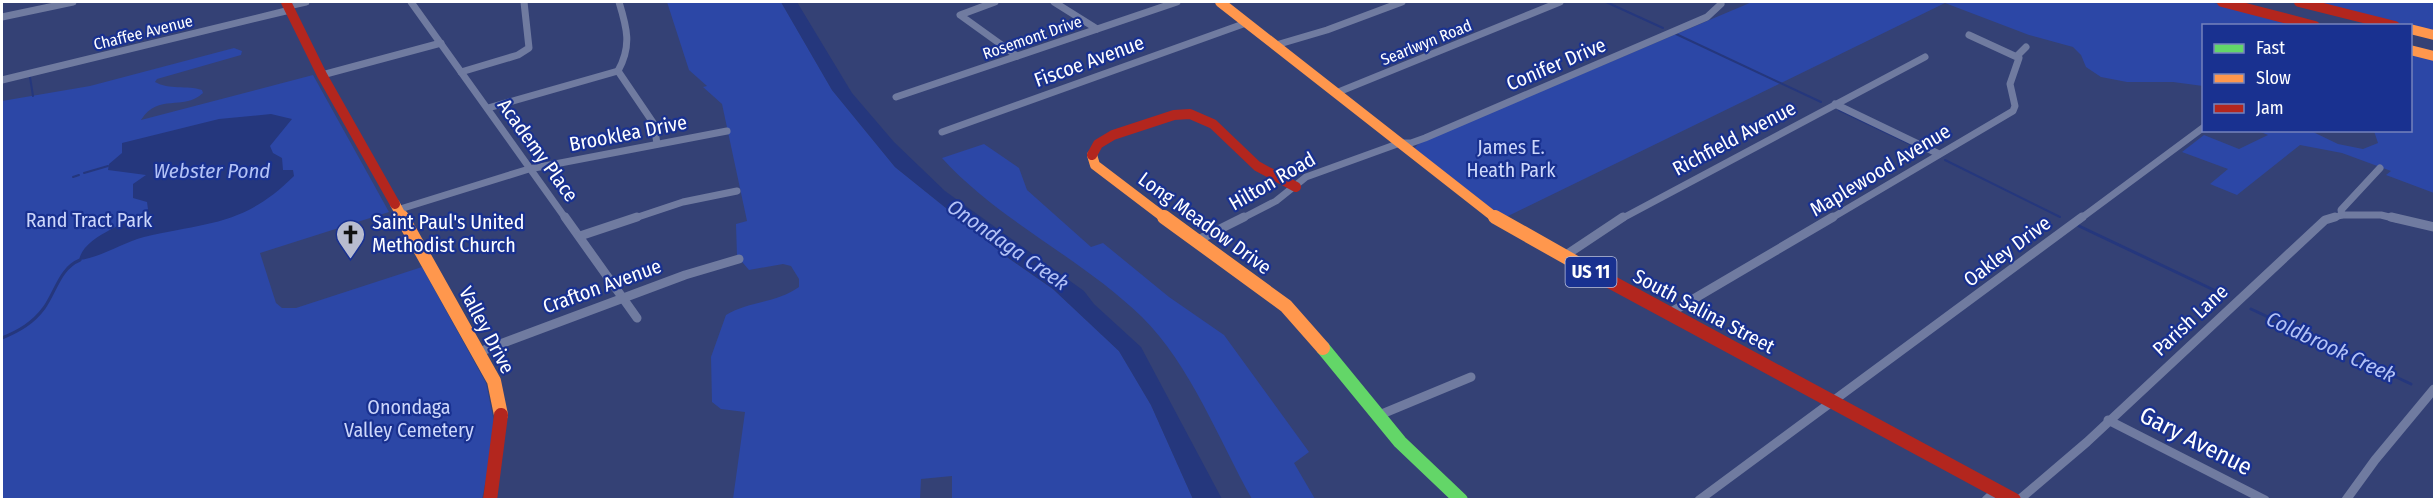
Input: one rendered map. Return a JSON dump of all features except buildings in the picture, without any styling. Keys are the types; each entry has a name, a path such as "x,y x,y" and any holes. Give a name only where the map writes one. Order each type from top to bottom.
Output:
{"main road":[{"name":"South Salina Street","path":"1220,2 1504,224 2014,500"},
{"path":"2222,2 2306,24"},
{"path":"2299,2 2387,24"},
{"name":"Valley Drive","path":"288,6 322,75 494,381 502,419 490,500"},
{"path":"2412,30 2434,35"},
{"path":"2412,50 2434,56"},
{"name":"Long Meadow Drive","path":"1296,187 1257,166 1213,124 1190,114 1153,121 1113,135 1098,144 1091,157 1095,165 1286,306 1329,354 1377,416 1422,465 1461,500"}],"street":[{"path":"2,17 73,2"},
{"name":"Chaffee Avenue","path":"2,80 306,2"},
{"name":"Academy Place","path":"411,2 637,318"},
{"path":"461,72 507,59 529,48 531,40 525,2"},
{"path":"488,108 618,71 627,58 631,42 619,2"},
{"path":"995,2 960,15 1017,56"},
{"path":"1054,2 1097,28"},
{"name":"Rosemont Drive","path":"896,97 1177,2"},
{"path":"1276,45 1306,37 1402,2"},
{"name":"Searlwyn Road","path":"1336,93 1560,2"},
{"name":"Conifer Drive","path":"1400,143 1411,143 1425,138 1707,17 1721,4"},
{"name":"Fiscoe Avenue","path":"942,132 1246,23"},
{"path":"1969,35 2017,56 2026,47"},
{"path":"322,75 441,43"},
{"name":"Maplewood Avenue","path":"1668,314 2013,111 2015,106 2010,84 2019,58 2017,56"},
{"name":"Richfield Avenue","path":"1563,257 1631,212 1925,57"},
{"path":"618,71 654,124 657,144"},
{"path":"1835,104 1939,154"},
{"name":"Oakley Drive","path":"1699,500 2202,128"},
{"name":"Brooklea Drive","path":"397,210 529,169 728,131"},
{"name":"Hilton Road","path":"1198,240 1276,201 1306,177 1331,166 1400,143"},
{"name":"Parish Lane","path":"2019,500 2325,220 2342,215 2341,210 2380,168"},
{"path":"580,236 683,202 737,191"},
{"path":"2342,215 2381,215 2434,227"},
{"name":"Crafton Avenue","path":"479,352 623,297 739,259"},
{"path":"1377,416 1471,377"},
{"path":"2346,500 2375,460 2434,390"},
{"name":"Gary Avenue","path":"2108,420 2265,500"},
{"path":"1986,500 1997,490"}],"green space":[{"path":"667,2 781,2 832,90 895,167 1007,257 1053,289 1119,351 1151,405 1193,499 938,499 952,498 952,476 921,479 920,499 733,499 745,412 721,409 712,402 711,357 726,315 735,310 782,296 799,287 799,279 791,266 783,264 749,270 737,256 736,224 747,221 722,104 689,70"},
{"name":"James E. Heath Park","path":"1752,2 2210,2 2300,24 2202,24 2202,86 2173,82 2127,82 2101,77 2086,67 2081,55 2073,47 2029,35 1945,3 1504,218 1414,149 1419,143"},
{"path":"2315,2 2434,2 2434,32 2412,26 2412,24 2402,24"},
{"path":"234,48 242,51 241,55 157,79 155,82 160,84 202,90 203,93 187,101 155,107 141,120 313,75 389,212 260,253 276,303 282,308 296,308 422,267 486,383 494,422 492,451 482,499 2,499 2,101 90,86"},
{"path":"2412,53 2434,59 2434,193 2386,175 2391,171 2342,153 2300,145 2237,195 2210,184 2228,169 2182,152 2204,135 2239,149 2268,135 2261,132 2313,132 2338,144 2363,149 2378,143 2374,132 2412,132"},
{"path":"984,144 1019,168 1027,190 1091,247 1103,243 1169,297 1224,335 1309,452 1294,463 1315,499 1252,499 1189,380 1175,357 1142,317 1093,276 989,201 942,158"}],"water":[{"name":"Onondaga Creek","path":"781,2 797,2 852,93 894,142 945,191 1084,291 1094,304 1141,347 1222,499 1193,499 1151,405 1119,351 1053,289 1007,257 895,167 832,90"},
{"name":"Webster Pond","path":"271,114 292,119 270,146 273,153 282,158 283,170 293,170 294,176 276,192 258,205 224,220 144,237 79,260 90,243 148,209 147,202 133,198 133,184 146,175 108,170 109,164 122,153 122,143 219,119"}],"waterway":[{"name":"Coldbrook Creek","path":"1606,2 1663,28"},
{"name":"Coldbrook Creek","path":"1676,34 1821,102"},
{"path":"30,77 33,96"},
{"name":"Coldbrook Creek","path":"1839,110 1925,151"},
{"name":"Coldbrook Creek","path":"1945,160 2060,217"},
{"path":"84,173 108,166"},
{"path":"73,177 79,175"},
{"name":"Coldbrook Creek","path":"2079,226 2218,292"},
{"path":"2,338 35,318 44,308 63,274 80,260"},
{"name":"Coldbrook Creek","path":"2251,309 2411,384"}],"traffic: fast":[{"path":"1323,348 1400,442 1461,500"}],"traffic: slow":[{"path":"1220,2 1504,224 1587,269"},
{"path":"2412,30 2434,35"},
{"path":"2412,50 2434,56"},
{"path":"1092,155 1095,165 1118,184 1286,306 1323,348"},
{"path":"395,204 494,381 501,415"}],"traffic: jam":[{"path":"286,2 322,75 395,204"},
{"path":"2222,2 2307,24"},
{"path":"2299,2 2387,24"},
{"path":"1092,155 1098,144 1113,135 1174,115 1190,114 1213,124 1257,166 1296,187"},
{"path":"1587,269 2014,500"},
{"path":"490,500 501,415"}],"place":[{"name":"Saint Paul's United Methodist Church","path":"351,260"}],"park label":[{"name":"Rand Tract Park","path":"89,220"},
{"name":"Onondaga Valley Cemetery","path":"409,418"}]}
